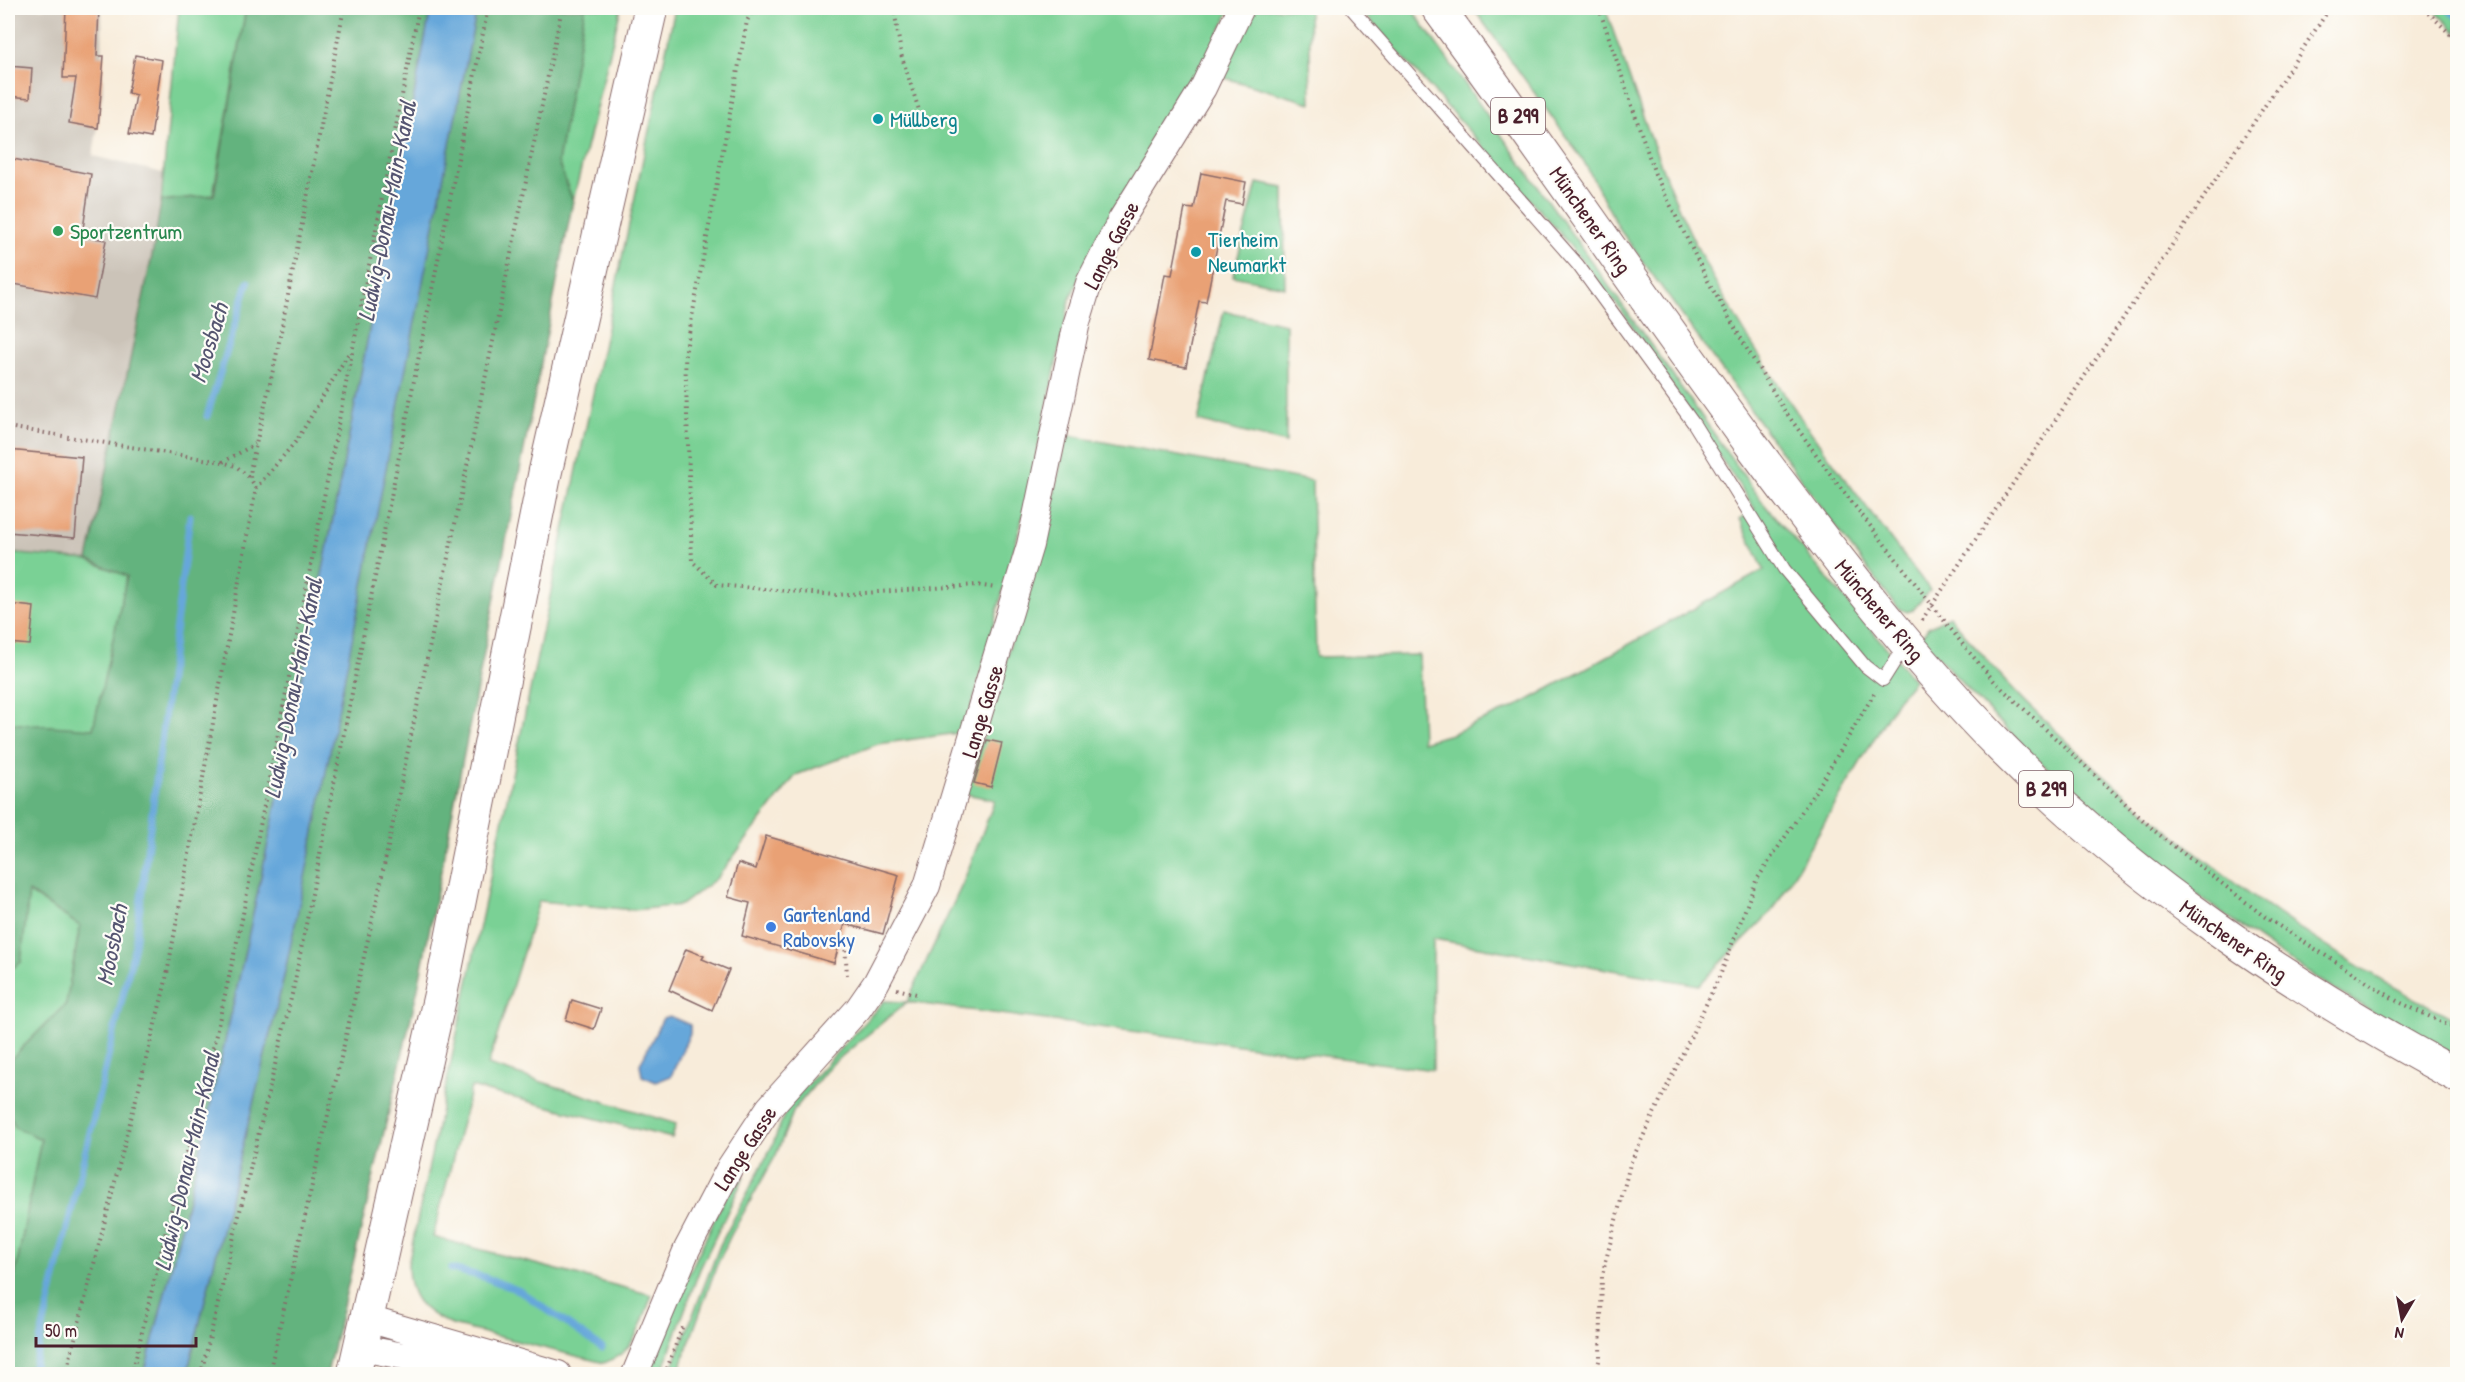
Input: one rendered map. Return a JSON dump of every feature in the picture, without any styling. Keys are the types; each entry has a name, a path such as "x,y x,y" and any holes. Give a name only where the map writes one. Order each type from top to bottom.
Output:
{"main road":[{"path":"361,1347 441,992 546,473 651,8"},
{"name":"Münchener Ring","path":"1438,8 1741,431 1857,586 2003,749 2071,812 2177,901 2302,987 2457,1076"}],"street":[{"name":"Lange Gasse","path":"635,1374 687,1249 730,1167 769,1108 858,1009 890,961 916,911 937,858 1017,591 1043,492 1077,322 1089,283 1121,220 1203,88 1241,8"},
{"path":"361,1347 445,1362 522,1364 558,1374"}],"lane":[{"path":"1351,8 1578,265 1694,424 1784,569 1865,666 1882,680 1906,643"}],"path":[{"path":"250,478 344,8"},
{"path":"132,1374 171,1210 199,1110 239,930 418,8"},
{"path":"201,1374 297,969 488,8"},
{"path":"269,1374 381,883 562,8"},
{"path":"754,8 747,21 685,355 692,561 717,585 836,595 977,585 1017,591"},
{"path":"894,8 901,54 925,129"},
{"path":"1599,8 1655,174 1714,291 1785,411 1833,478 1995,682 2157,833 2265,917 2397,1001 2457,1030"},
{"path":"1906,643 2330,8"},
{"path":"2424,8 2457,42"},
{"path":"66,1374 165,985 256,488 297,440 352,347"},
{"path":"8,427 222,462 236,466 250,478 256,488"},
{"path":"222,462 255,444"},
{"path":"1596,1374 1600,1357 1602,1276 1630,1164 1721,973 1756,881 1822,780 1882,680"},
{"path":"845,944 847,975"}],"shaded area":[{"path":"8,8 102,8 103,91 93,156 163,173 154,246 88,560 8,553"}],"green space":[{"path":"179,8 246,8 213,195 161,201"},
{"path":"246,8 431,8 264,864 187,1205 144,1374 8,1374 8,1276 15,1276 41,1139 15,1127 8,1111 8,1077 12,1058 66,1004 80,926 29,892 21,962 8,971 8,723 93,729 127,576 88,560 154,246 161,201 214,195"},
{"path":"477,8 585,8 558,162 573,201 418,988 327,1374 187,1374 283,981"},
{"path":"585,8 621,8 573,201 558,162"},
{"path":"675,8 1231,8 1197,79 1097,237 1070,299 1027,501 965,732 878,744 796,775 717,878 681,905 634,910 539,901 488,1065 676,1124 672,1138 471,1087 433,1237 652,1295 636,1336 623,1352 604,1363 452,1325 441,1320 424,1309 418,1302 411,1286 408,1264"},
{"path":"1249,8 1309,8 1311,103 1218,76"},
{"path":"1359,8 1411,8 1764,504 1914,680 1897,700 1773,910 1699,985 1433,939 1433,1070 907,1002 963,883 995,800 966,794 1049,515 1067,435 1312,481 1316,657 1419,655 1422,742 1451,734 1521,704 1764,570 1740,519 1755,509 1622,311 1559,232"},
{"path":"1473,8 1605,8 1661,165 1702,257 1752,344 1808,428 1930,590 1913,610 1907,612 1898,608 1845,540 1620,230 1583,160"},
{"path":"2432,8 2457,8 2457,33"},
{"path":"1257,183 1284,188 1285,287 1233,276"},
{"path":"1224,311 1286,324 1286,443 1198,421"},
{"path":"8,553 88,560 127,576 93,730 8,723"},
{"path":"1949,616 2028,704 2126,795 2177,838 2284,918 2340,955 2457,1020 2457,1058 2383,1018 2310,974 2239,926 2102,818 2038,760 1977,699 1921,637 1928,627"},
{"path":"28,892 80,926 66,1004 12,1058 8,1077 8,971 21,962"},
{"path":"884,1001 907,1002 830,1066 794,1110 776,1155 731,1235 716,1267 678,1374 670,1374 720,1245 773,1144 787,1107"},
{"path":"8,1111 16,1127 41,1139 15,1276 8,1276"},
{"path":"745,1175 700,1269 661,1374 649,1374 676,1301 725,1197"}],"water":[{"path":"431,8 477,8 308,863 283,981 187,1374 144,1374 227,1035 264,864"},
{"path":"669,1016 690,1025 690,1033 671,1076 656,1082 642,1076 640,1064 663,1018"}],"building":[{"path":"66,8 99,8 97,56 104,56 98,128 69,123 76,78 63,78"},
{"path":"135,55 162,60 151,138 129,134 136,95 128,93"},
{"path":"8,66 32,68 30,98 8,96"},
{"name":"Sportzentrum","path":"8,158 91,174 82,236 106,240 95,299 8,283"},
{"name":"Tierheim Neumarkt","path":"1201,173 1246,182 1242,204 1226,201 1206,302 1199,301 1186,367 1149,360 1165,274 1172,275 1185,208 1194,209"},
{"path":"8,450 82,457 75,538 8,532"},
{"path":"8,604 34,607 30,645 8,643"},
{"path":"987,740 1002,743 991,787 974,783"},
{"path":"766,836 899,875 883,934 845,924 834,963 742,936 750,903 728,897 738,863 756,869"},
{"path":"686,949 704,956 702,959 729,970 712,1010 669,990"},
{"path":"572,1000 601,1009 594,1029 566,1020"}],"waterway":[{"path":"2447,8 2458,17"},
{"name":"Moosbach","path":"207,416 248,282"},
{"name":"Moosbach","path":"32,1374 135,945 190,516"},
{"path":"451,1269 484,1277 520,1291 602,1348"}],"place":[{"name":"Müllberg","path":"878,119"},
{"name":"Sportzentrum","path":"58,231"},
{"name":"Tierheim Neumarkt","path":"1196,252"},
{"name":"Gartenland Rabovsky","path":"771,927"}],"water label":[{"name":"Ludwig-Donau-Main-Kanal","path":"387,211"},
{"name":"Ludwig-Donau-Main-Kanal","path":"293,688"},
{"name":"Ludwig-Donau-Main-Kanal","path":"187,1161"}]}
